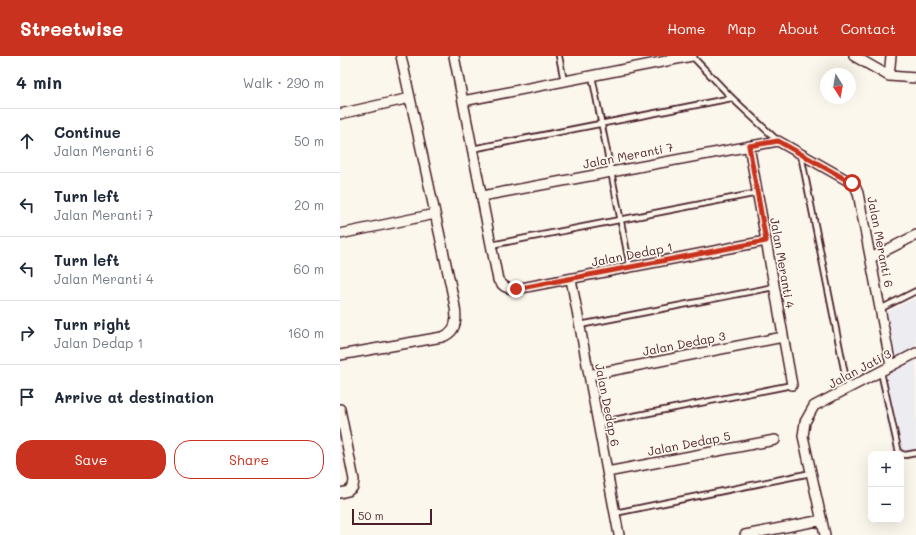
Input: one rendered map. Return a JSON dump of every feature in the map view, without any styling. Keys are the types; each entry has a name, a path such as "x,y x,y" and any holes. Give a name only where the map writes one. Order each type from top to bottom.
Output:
{"street":[{"path":"340,355 442,337 452,332 456,324 456,314 401,56"},
{"path":"454,56 491,245"},
{"path":"463,101 692,56"},
{"path":"854,56 889,76 916,78"},
{"path":"889,76 891,56"},
{"path":"340,114 410,98"},
{"name":"Jalan Meranti 7","path":"482,196 778,141"},
{"name":"Jalan Meranti 6","path":"778,141 801,153 855,186 858,193 891,366"},
{"name":"Jalan Meranti 4","path":"749,146 792,385"},
{"path":"340,234 435,214"},
{"path":"871,258 916,235"},
{"name":"Jalan Dedap 1","path":"491,245 498,280 508,289 516,289 766,241"},
{"name":"Jalan Dedap 6","path":"571,279 619,535"},
{"name":"Jalan Dedap 3","path":"589,375 783,337"},
{"name":"Jalan Jati 3","path":"811,473 803,436 805,422 814,406 916,353"},
{"path":"340,409 354,480 354,487 348,491 340,493"},
{"name":"Jalan Dedap 5","path":"608,472 775,440"},
{"path":"811,473 825,535"},
{"path":"745,535 822,520"}],"lane":[{"path":"559,56 564,81"},
{"path":"692,56 732,98 778,141"},
{"path":"592,76 630,267"},
{"path":"472,149 732,98"},
{"path":"801,153 848,389"},
{"path":"491,245 758,193"},
{"path":"580,325 774,287"},
{"path":"880,309 916,291"},
{"path":"881,372 899,453 905,455 916,452"},
{"path":"598,423 792,385"},
{"path":"615,513 811,473"}],"shaded area":[{"path":"916,298 916,456 904,458 904,451 892,451 877,377 894,370 883,314"}],"route":[{"path":"516,289 766,241 749,146 778,141 852,183"}]}
